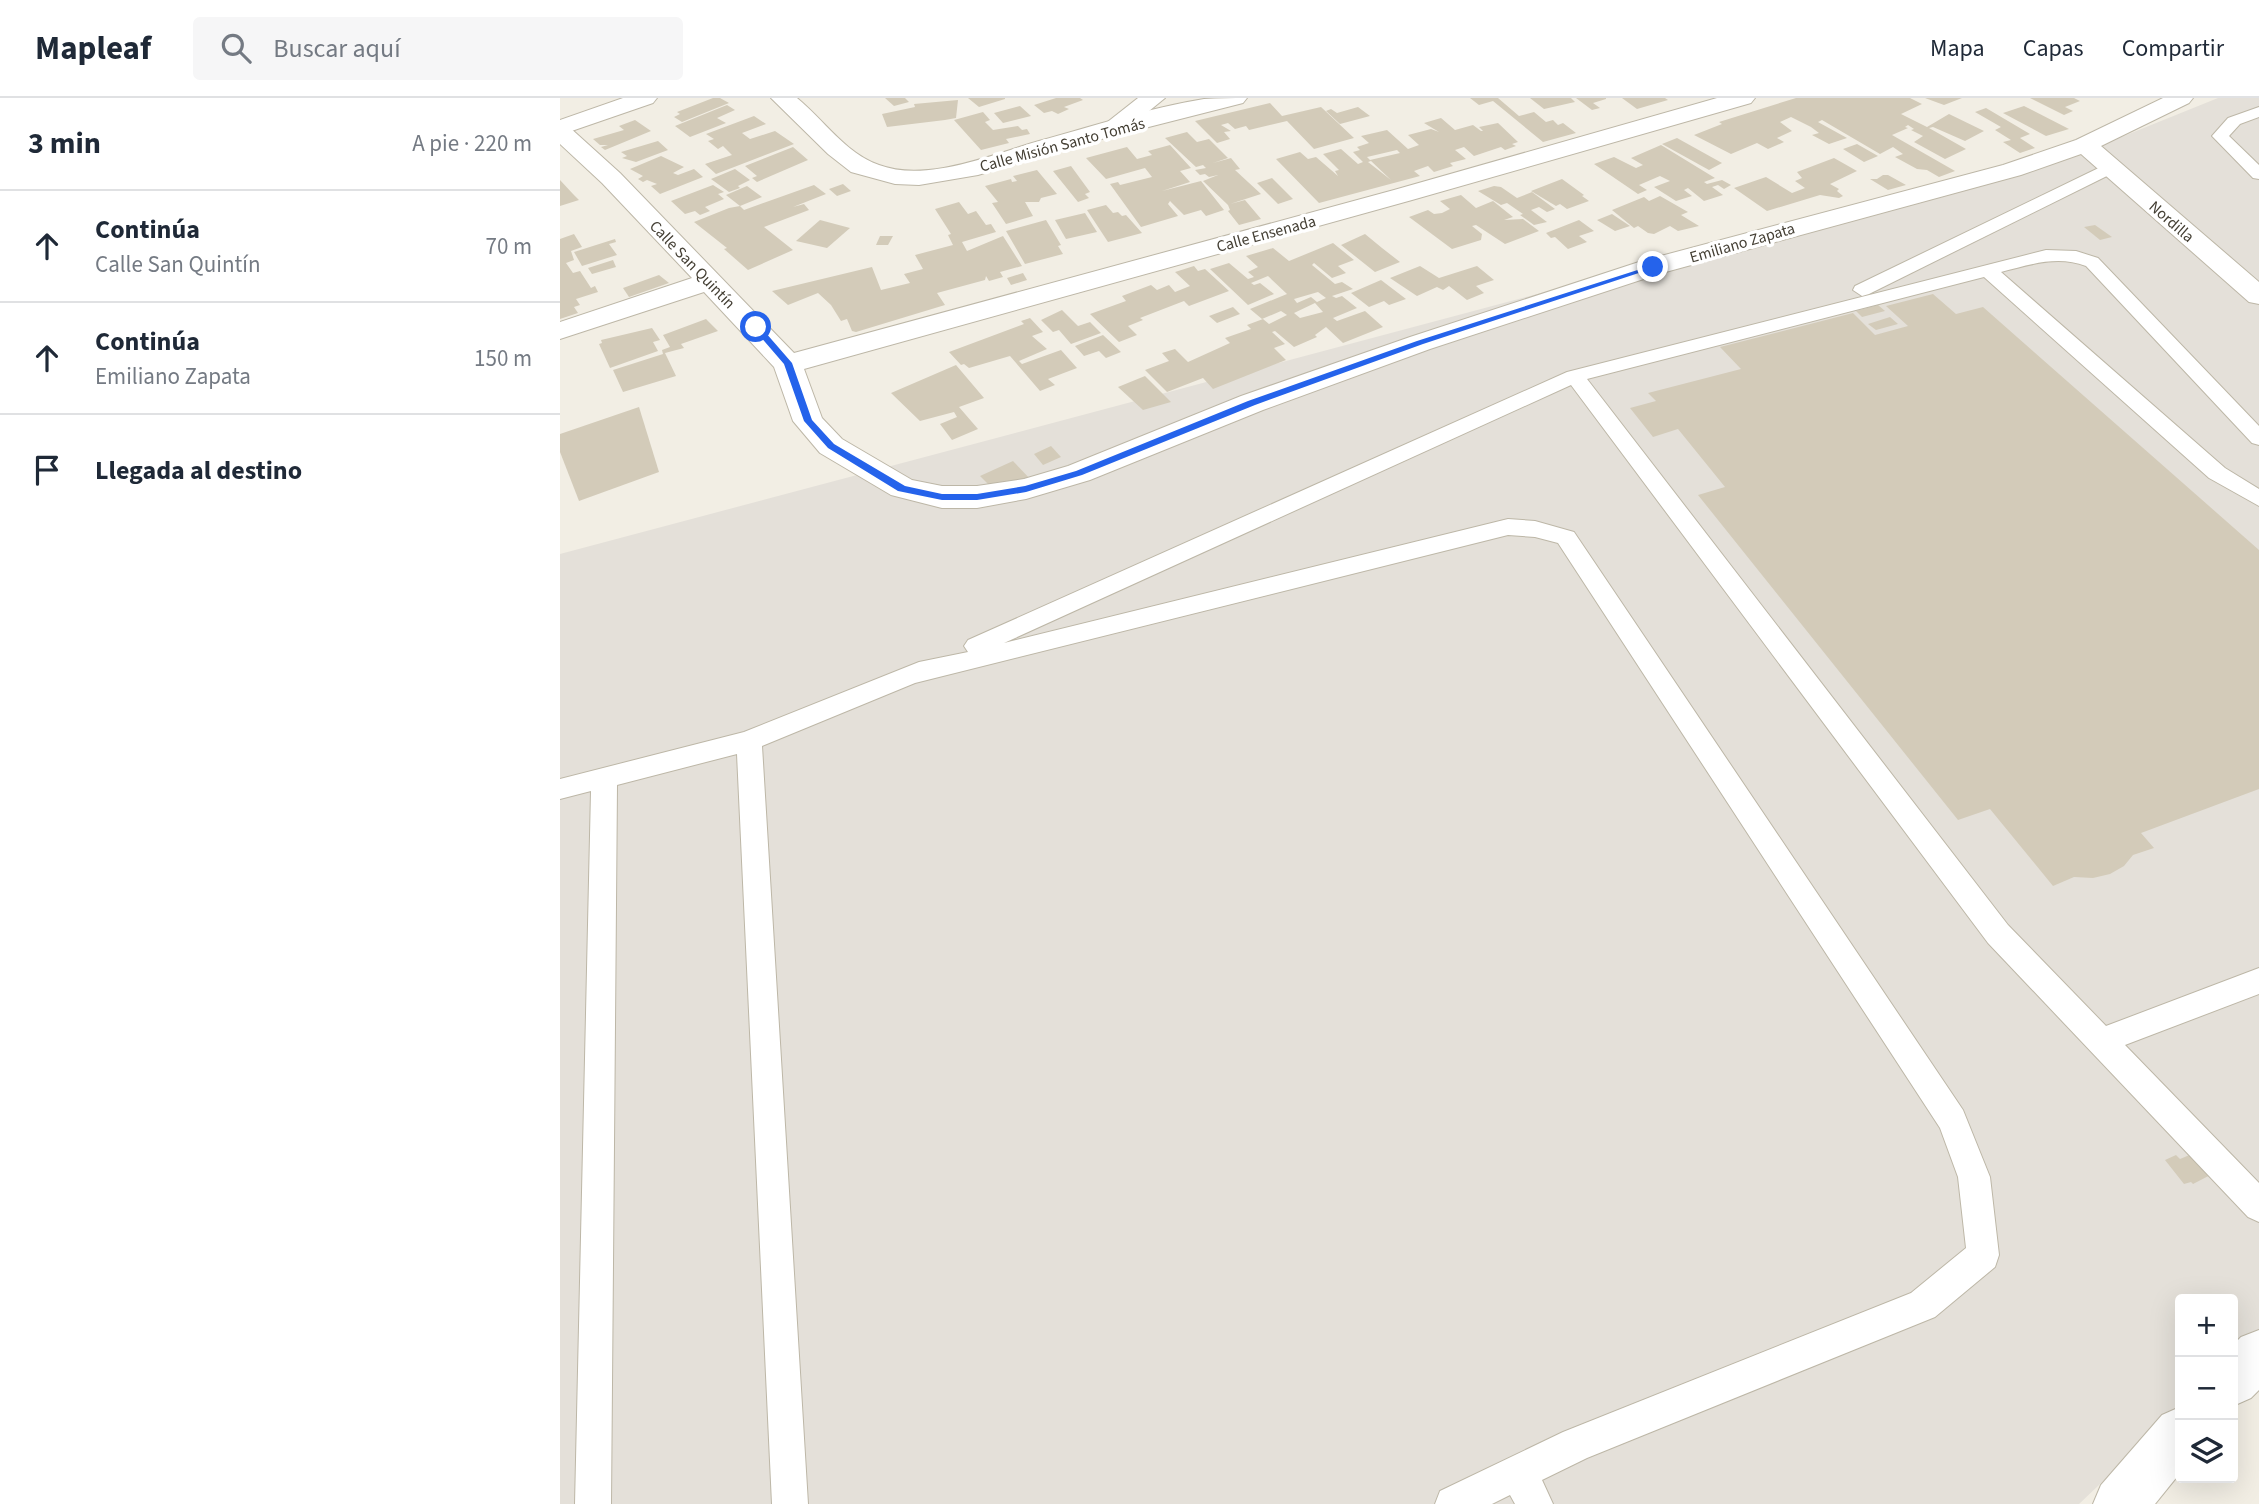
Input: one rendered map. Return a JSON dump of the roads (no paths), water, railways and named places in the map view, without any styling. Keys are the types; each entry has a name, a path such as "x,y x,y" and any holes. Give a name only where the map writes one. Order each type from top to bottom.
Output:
{"street":[{"path":"560,130 645,98"},
{"path":"1113,130 1153,98"},
{"name":"Calle Misión Santo Tomás","path":"789,99 852,161 870,171 907,177 969,169 1235,98"},
{"name":"Calle Ensenada","path":"788,363 1403,195 1743,98"},
{"name":"Emiliano Zapata","path":"942,497 977,497 1026,489 1079,473 1252,403 1420,342 1653,267 1986,178 2085,145 2181,98"},
{"name":"Calle San Quintín","path":"560,130 611,178 788,363 808,421 831,446 902,488 942,497"},
{"name":"Nordilla","path":"2085,145 2259,296"},
{"path":"560,331 708,282"},
{"path":"2238,1375 2259,1355"},
{"path":"2120,1504 2175,1439"}],"lane":[{"path":"2259,112 2234,121 2220,136 2259,174"},
{"path":"1816,312 2111,167"},
{"path":"560,789 749,741 912,674 1574,376 2046,255 2076,256 2092,262 2259,438"},
{"path":"1987,270 2217,473 2259,499"},
{"path":"1574,376 1998,934 2259,1206"},
{"path":"912,674 1508,527 1535,529 1566,537 1952,1120 1974,1177 1983,1255 1923,1305 1576,1445 1453,1504"},
{"path":"749,741 790,1504"},
{"path":"593,1504 604,778"},
{"path":"2101,1041 2259,981"},
{"path":"1518,1472 1535,1504"}]}
